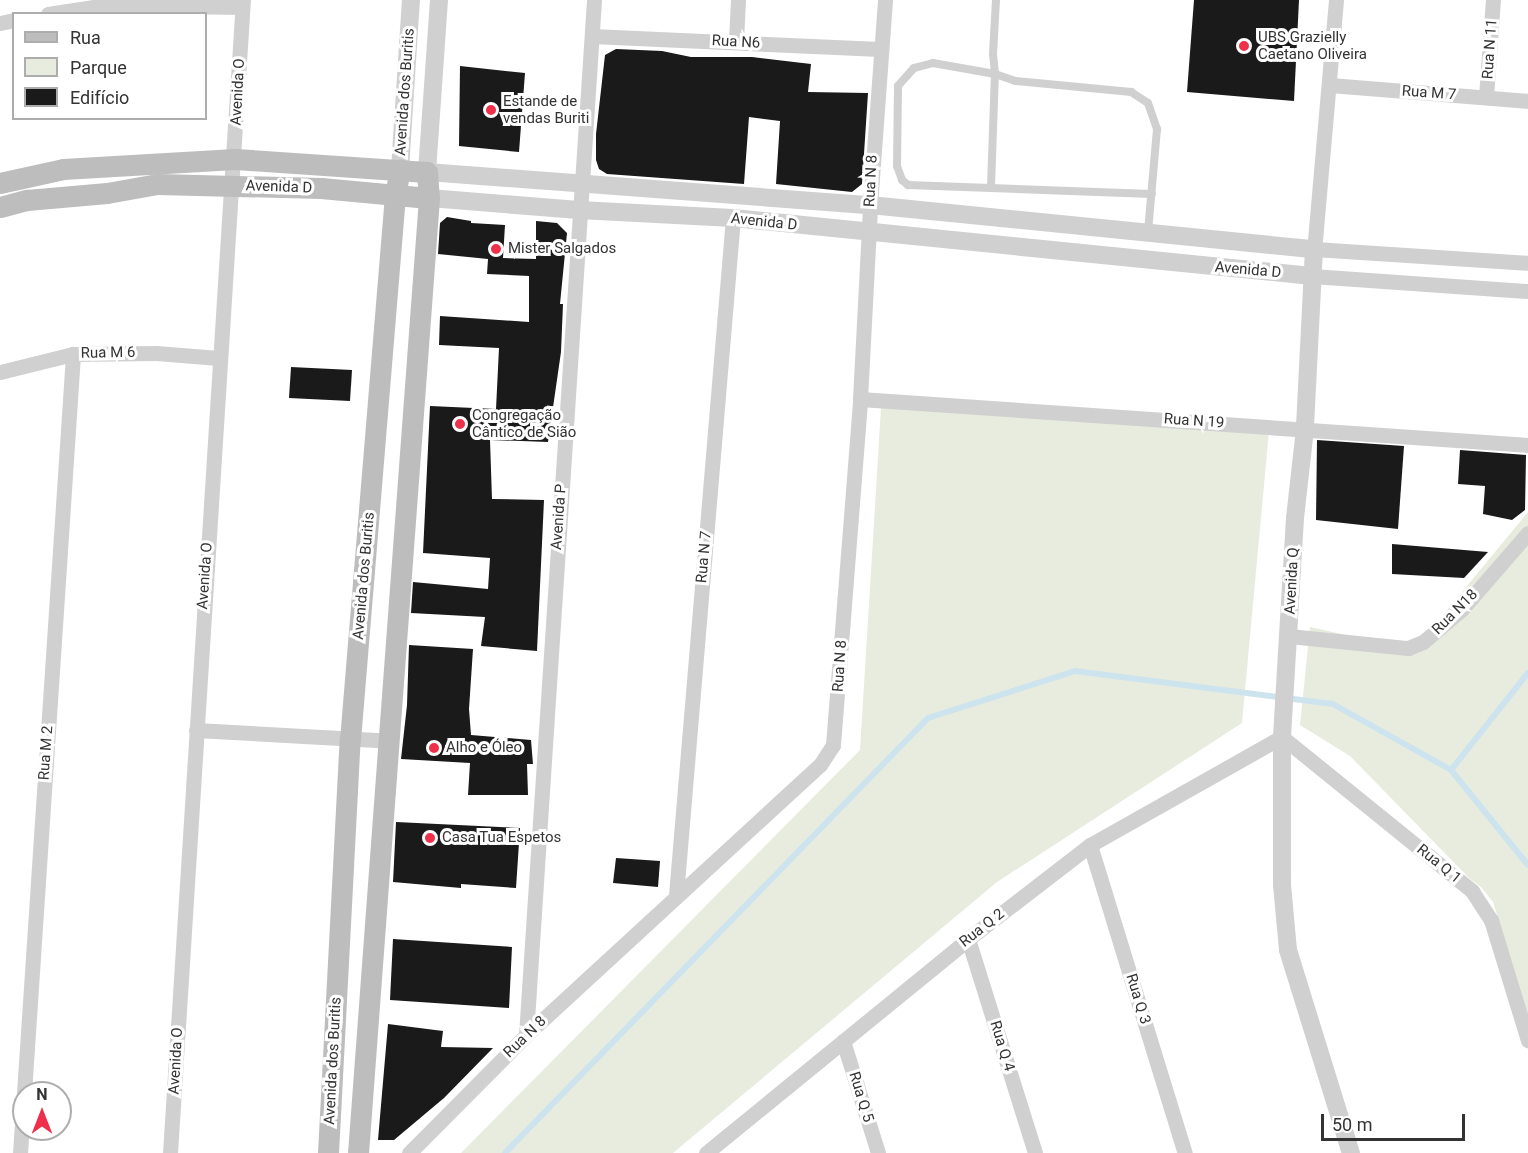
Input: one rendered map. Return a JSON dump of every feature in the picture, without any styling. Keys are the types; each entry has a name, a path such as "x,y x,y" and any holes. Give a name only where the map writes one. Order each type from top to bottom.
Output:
{"main road":[{"name":"Avenida D","path":"0,183 63,169 167,165 235,159 427,172"},
{"name":"Avenida dos Buritis","path":"328,1153 350,740 395,195 400,169"},
{"name":"Avenida dos Buritis","path":"358,1153 429,198 427,172"},
{"name":"Avenida D","path":"0,207 27,200 107,193 157,184 321,188 429,198"}],"street":[{"name":"Avenida dos Buritis","path":"400,169 411,0"},
{"name":"Avenida dos Buritis","path":"427,172 439,0"},
{"name":"Avenida P","path":"526,1035 580,183 594,0"},
{"path":"736,41 738,0"},
{"name":"Rua N 8","path":"409,1153 526,1035 820,765 833,745 860,399 870,205 885,0"},
{"name":"Avenida Q","path":"1336,0 1312,276 1305,429 1295,518 1282,737 1282,885 1288,950 1351,1153"},
{"name":"Rua N 11","path":"1486,98 1493,0"},
{"path":"59,12 106,3 243,4"},
{"name":"Avenida O","path":"170,1153 219,358 235,159 243,4"},
{"name":"Rua N6","path":"592,36 880,49"},
{"name":"Rua M 7","path":"1330,85 1528,101"},
{"name":"Avenida D","path":"427,172 870,205 1314,249 1528,263"},
{"name":"Avenida D","path":"429,198 579,210 733,218 869,234 1312,276 1528,291"},
{"name":"Rua N 7","path":"676,895 733,218"},
{"name":"Rua M 6","path":"0,372 73,354 156,353 219,358"},
{"name":"Rua M 2","path":"20,1153 73,354"},
{"name":"Rua N 19","path":"860,399 1528,445"},
{"name":"Rua N18","path":"1289,636 1408,648 1423,642 1461,610 1528,533"},
{"path":"196,730 390,741"},
{"name":"Rua Q 2","path":"706,1153 725,1146 843,1041 968,939 1090,845 1282,737"},
{"name":"Rua Q 1","path":"1282,737 1472,891 1491,920 1528,1040"},
{"name":"Rua Q 3","path":"1090,845 1185,1153"},
{"name":"Rua Q 4","path":"968,939 1035,1153"},
{"name":"Rua Q 5","path":"843,1041 878,1153"}],"lane":[{"path":"991,187 996,0"},
{"path":"1148,232 1152,194 1157,129 1148,103 1131,92 1015,81 995,74 933,63 914,68 898,86 897,166 902,180 908,185 1152,194"}],"green space":[{"path":"881,408 1269,431 1242,723 997,882 673,1153 461,1153 860,750"},
{"path":"1528,512 1528,1014 1493,902 1481,887 1469,878 1350,756 1300,725 1310,627 1414,650"}],"building":[{"name":"UBS Grazielly Caetano Oliveira","path":"1194,0 1299,0 1294,101 1187,92"},
{"path":"616,49 662,51 691,57 752,57 811,64 808,92 868,93 862,184 852,192 776,184 780,121 749,117 744,184 607,174 599,169 596,160 596,134 605,55"},
{"name":"Estande de vendas Buriti","path":"460,66 525,73 519,152 459,146"},
{"path":"447,217 471,221 471,223 505,225 503,258 536,259 536,221 557,223 567,233 560,304 563,304 561,352 548,442 490,440 492,499 544,500 537,651 481,646 485,617 411,613 413,582 488,589 490,558 423,553 430,406 496,409 499,348 439,345 440,316 529,322 529,276 487,274 488,259 438,254 440,223"},
{"path":"291,367 352,370 350,401 289,398"},
{"path":"1317,440 1404,446 1398,529 1316,520"},
{"path":"1460,450 1526,455 1525,510 1512,520 1483,514 1485,486 1458,484"},
{"path":"1392,544 1488,552 1464,578 1392,574"},
{"path":"409,645 473,649 469,709 471,735 531,740 533,764 527,764 528,795 468,795 470,763 401,759 407,705"},
{"path":"396,822 520,828 516,888 461,884 461,888 393,882"},
{"path":"616,858 660,861 658,887 613,883"},
{"path":"393,939 512,947 509,1008 390,1000"},
{"path":"388,1024 443,1031 441,1047 493,1048 444,1098 394,1140 378,1140"}],"waterway":[{"path":"505,1153 928,718 1075,671 1333,704 1451,770 1528,865"},
{"path":"1451,770 1528,673"}],"place":[{"name":"UBS Grazielly Caetano Oliveira","path":"1244,46"},
{"name":"Estande de vendas Buriti","path":"491,110"},
{"name":"Mister Salgados","path":"496,249"},
{"name":"Congregação Cântico de Sião","path":"460,424"},
{"name":"Alho e Óleo","path":"434,748"},
{"name":"Casa Tua Espetos","path":"430,838"}]}
